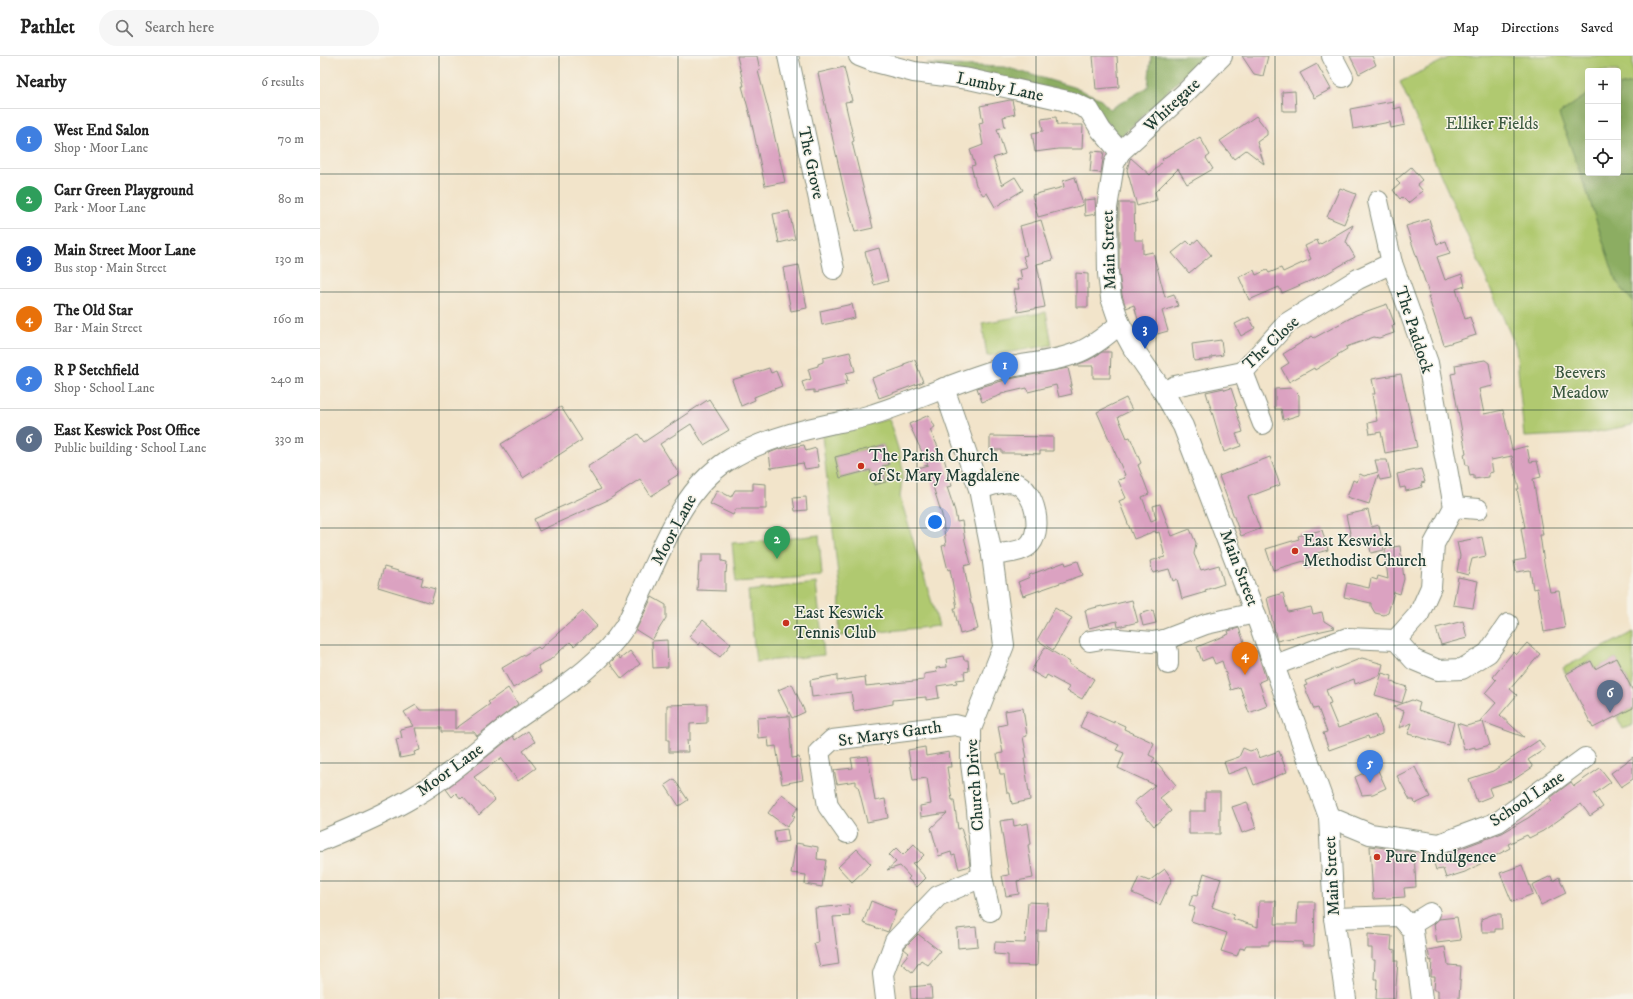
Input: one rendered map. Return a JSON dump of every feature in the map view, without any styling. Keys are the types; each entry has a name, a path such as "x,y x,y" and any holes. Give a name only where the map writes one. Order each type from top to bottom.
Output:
{"street":[{"name":"The Grove","path":"788,56 834,269"},
{"name":"Lumby Lane","path":"859,56 914,72 969,79 1072,102 1089,110 1101,130 1120,152"},
{"name":"Whitegate","path":"1120,152 1185,94 1222,56"},
{"path":"1332,56 1343,77"},
{"name":"Main Street","path":"1120,152 1114,164 1107,208 1106,238 1111,298 1120,324 1133,348 1164,393 1182,426 1256,613 1290,712 1329,817 1334,918 1346,999"},
{"name":"The Paddock","path":"1378,201 1392,263 1428,363 1454,507"},
{"name":"The Close","path":"1164,393 1175,386 1243,372 1287,323 1358,279 1392,263"},
{"name":"Moor Lane","path":"320,841 370,820 415,796 454,770 512,722 588,668 609,649 625,626 673,524 686,503 702,481 727,461 754,446 817,427 872,415 997,370 1060,358 1080,352 1102,339 1120,324"},
{"path":"1243,372 1263,424"},
{"name":"Church Drive","path":"944,388 979,489 992,556 1004,645 971,729 971,762 977,810 982,877 990,911"},
{"path":"979,489 1005,482 1013,482 1021,485 1027,490 1034,505 1037,528 1032,542 1021,550 992,556"},
{"path":"1396,640 1419,614 1428,594 1431,587 1434,544 1454,507 1478,509"},
{"path":"1090,641 1108,638 1152,642 1164,640 1206,624 1256,613"},
{"path":"1275,665 1347,638 1396,640 1414,660 1438,670 1462,669 1488,653 1508,624"},
{"path":"1164,640 1168,652 1168,664"},
{"name":"St Marys Garth","path":"847,833 821,808 819,752 832,740 955,725 971,729"},
{"name":"School Lane","path":"1329,817 1370,834 1438,844 1498,822 1585,758"},
{"path":"886,999 883,974 896,941 938,896 982,877"},
{"path":"1409,926 1430,913"},
{"path":"1334,918 1400,916 1413,931 1422,999"}],"green space":[{"path":"1151,56 1204,56 1120,138 1088,102 926,64 1005,67 1073,87 1099,98 1110,109 1148,87"},
{"name":"Elliker Fields","path":"1452,56 1633,56 1633,83 1621,85 1621,68 1585,68 1585,96 1559,114 1587,192 1616,281 1633,302 1633,425 1585,434 1524,437 1516,347 1400,82"},
{"path":"1633,83 1633,302 1616,281 1587,192 1559,114 1585,96 1585,176 1621,176 1621,85"},
{"path":"1046,312 1052,345 987,356 982,323"},
{"path":"889,419 900,455 903,471 900,497 939,626 839,636 840,592 822,436","holes":["883,445 889,465 882,466 886,482 874,485 870,470 840,478 835,457"]},
{"path":"819,535 822,576 736,582 732,543"},
{"name":"East Keswick Tennis Club","path":"816,583 824,655 756,662 748,591"},
{"path":"1633,632 1633,691 1616,658 1595,669 1591,661 1566,674 1563,668"},
{"path":"1633,708 1633,725 1623,729 1617,717"}],"building":[{"path":"737,56 757,56 760,70 758,71 785,182 765,186 750,115 742,86 744,86"},
{"path":"1093,56 1117,56 1119,87 1096,89"},
{"path":"1242,56 1268,56 1263,76 1254,74"},
{"path":"1350,56 1372,56 1376,65 1359,74"},
{"path":"1317,64 1331,89 1314,98 1300,73"},
{"path":"844,67 852,101 845,102 854,141 852,142 873,228 855,232 818,73"},
{"path":"1295,91 1296,111 1283,111 1282,92"},
{"path":"1012,100 1015,114 1003,117 1005,127 997,129 1005,154 993,158 1002,185 1015,177 1023,190 995,207 987,193 983,195 976,185 971,166 975,165 970,150 983,145 979,123 983,122 980,106"},
{"path":"1393,101 1394,109 1401,107 1405,125 1391,128 1390,122 1353,129 1350,109"},
{"path":"1256,116 1267,130 1267,135 1257,142 1264,164 1246,150 1234,159 1220,141"},
{"path":"1056,117 1057,125 1083,125 1082,149 1058,149 1035,152 1032,133 1043,131 1041,119"},
{"path":"1200,137 1210,155 1206,158 1213,169 1187,184 1178,169 1155,192 1157,200 1137,206 1127,170 1130,159 1131,158 1150,175 1163,161 1162,159"},
{"path":"1092,151 1104,152 1101,173 1090,172"},
{"path":"1411,167 1422,180 1417,184 1423,191 1408,203 1402,197 1400,199 1393,190 1400,184 1396,180"},
{"path":"1075,177 1083,205 1038,217 1032,195 1064,187 1063,181"},
{"path":"1340,188 1356,194 1344,224 1327,217"},
{"path":"1095,199 1096,214 1085,216 1084,200"},
{"path":"1119,203 1134,203 1135,240 1143,240 1143,254 1153,252 1165,297 1174,294 1178,306 1162,311 1168,331 1143,338 1134,305 1126,308 1122,295 1119,273"},
{"path":"789,211 795,239 779,243 773,214"},
{"path":"1429,219 1437,244 1446,241 1450,253 1437,257 1445,280 1462,274 1465,286 1456,289 1465,319 1470,317 1476,335 1444,345 1428,296 1430,296 1406,226"},
{"path":"1041,220 1053,260 1037,264 1045,307 1018,312 1014,289 1019,289 1017,280 1022,279 1020,270 1027,268 1023,256 1027,255 1020,226"},
{"path":"1353,225 1346,242 1355,257 1326,274 1282,293 1279,287 1249,300 1239,277 1254,270 1256,275 1267,270 1269,273 1281,268 1283,272 1311,259 1305,246 1317,240 1319,245"},
{"path":"1198,239 1211,255 1189,273 1172,253 1187,241 1191,245"},
{"path":"879,248 888,281 874,285 865,252"},
{"path":"799,265 807,308 791,311 783,268"},
{"path":"1076,273 1088,274 1088,307 1076,307"},
{"path":"852,304 855,318 822,325 820,311"},
{"path":"1387,304 1395,325 1392,326 1394,333 1379,338 1374,337 1346,347 1347,349 1337,355 1338,356 1315,370 1314,368 1289,382 1281,368 1289,363 1283,354 1312,336 1314,338 1356,315"},
{"path":"1249,317 1255,328 1241,336 1235,324"},
{"path":"1221,340 1223,355 1211,357 1211,359 1194,361 1192,344"},
{"path":"850,352 855,371 846,373 848,381 845,381 846,385 814,393 814,390 805,391 802,382 811,379 808,369 818,366 818,364 823,362 823,358"},
{"path":"1102,352 1111,352 1110,378 1093,378 1093,366 1074,366 1089,360"},
{"path":"915,360 923,382 879,398 872,378 905,366 904,364"},
{"path":"1485,360 1489,363 1493,386 1479,389 1484,414 1503,410 1512,450 1527,446 1530,462 1537,461 1541,477 1533,479 1543,535 1540,535 1544,563 1550,592 1559,591 1565,628 1544,632 1537,588 1533,589 1530,570 1516,572 1514,561 1526,559 1521,528 1525,527 1512,456 1491,460 1493,472 1489,473 1489,477 1474,479 1474,475 1470,476 1468,465 1466,465 1464,454 1466,453 1451,374 1456,373 1455,365"},
{"path":"769,368 771,373 776,371 782,386 754,397 755,400 741,406 732,380"},
{"path":"1068,368 1072,385 1070,385 1072,394 1059,397 1056,385 1028,392 1027,388 1001,394 982,402 977,388 1009,379"},
{"path":"1401,374 1417,447 1385,453 1381,432 1370,434 1368,423 1377,421 1372,394 1375,394 1372,379"},
{"path":"1224,388 1225,390 1231,388 1243,432 1236,434 1241,446 1224,452 1206,392"},
{"path":"1292,388 1299,395 1299,415 1283,420 1281,409 1275,409 1275,389"},
{"path":"1126,398 1132,410 1118,417 1127,438 1130,437 1141,463 1138,465 1149,494 1142,497 1151,521 1156,519 1153,506 1160,504 1172,536 1190,529 1196,543 1194,554 1201,570 1219,565 1224,584 1205,590 1206,592 1182,599 1177,579 1173,581 1169,569 1153,573 1150,561 1165,557 1159,532 1156,533 1155,531 1134,539 1119,501 1126,498 1118,480 1125,478 1125,475 1097,412"},
{"path":"709,399 729,430 704,445 691,424 660,444 679,474 668,481 670,484 651,496 640,479 608,500 539,531 534,519 601,489 587,467 638,434 644,442"},
{"path":"561,407 582,440 523,478 501,444"},
{"path":"929,415 935,427 930,430 941,453 942,452 952,486 947,487 957,522 962,521 971,564 964,566 971,604 978,629 960,634 954,608 957,608 950,569 948,570 942,546 946,545 942,515 930,477 921,480 917,468 928,465 909,424"},
{"path":"990,436 1053,437 1053,451 1040,451 1040,454 1002,453 1002,450 990,450"},
{"path":"804,445 806,451 816,448 819,467 805,469 803,463 771,468 769,453 779,449"},
{"name":"The Parish Church of St Mary Magdalene","path":"883,445 889,465 882,466 886,482 874,485 870,470 840,478 835,457"},
{"path":"1270,457 1280,485 1248,497 1260,529 1241,536 1219,476"},
{"path":"1375,460 1387,460 1391,478 1380,480 1378,475 1369,504 1347,497 1353,480 1357,482 1360,474 1364,476 1378,472"},
{"path":"1421,469 1425,482 1421,483 1422,487 1406,491 1405,487 1400,488 1397,474"},
{"path":"753,483 766,484 766,509 736,509 733,515 710,504 717,490 731,497 735,490 753,490"},
{"path":"806,497 807,510 795,511 793,498"},
{"path":"1368,510 1372,527 1379,525 1384,550 1371,553 1368,538 1352,542 1346,515"},
{"name":"East Keswick Methodist Church","path":"1322,530 1328,550 1317,553 1320,563 1306,567 1304,561 1273,570 1266,549 1299,539 1298,536"},
{"path":"1482,537 1486,556 1472,559 1468,575 1457,572 1460,556 1457,542"},
{"path":"1400,546 1404,579 1400,594 1394,592 1388,613 1384,615 1375,613 1371,603 1344,597 1347,583 1369,588 1371,578 1377,580 1378,576 1388,579 1385,553 1386,548"},
{"path":"702,554 722,554 722,561 727,562 726,573 725,572 725,591 697,590 699,562 702,562"},
{"path":"1078,561 1083,575 1023,596 1018,582 1030,577 1029,575 1065,562 1066,565"},
{"path":"384,567 423,578 421,585 435,589 431,603 378,587"},
{"path":"1458,577 1478,581 1473,608 1453,605"},
{"path":"1283,593 1288,612 1311,607 1313,614 1322,612 1324,621 1335,628 1277,641 1267,598"},
{"path":"652,597 666,605 666,618 652,640 636,630"},
{"path":"1132,600 1138,622 1118,627 1117,621 1089,628 1085,610"},
{"path":"1055,608 1072,618 1053,650 1037,640"},
{"path":"1153,610 1156,623 1143,626 1140,614"},
{"path":"583,611 597,626 574,646 570,642 550,660 538,666 541,672 513,688 502,668 538,647 540,649"},
{"path":"703,620 731,644 720,657 701,642 699,645 689,636"},
{"path":"1463,621 1467,638 1441,645 1436,628"},
{"path":"1239,628 1248,654 1257,651 1266,679 1259,682 1267,706 1249,713 1240,687 1231,690 1222,661 1215,664 1212,657 1202,661 1197,647 1229,634 1228,631"},
{"path":"667,640 668,667 653,668 652,641"},
{"path":"1527,643 1540,654 1510,689 1517,695 1500,715 1524,737 1483,722 1490,745 1464,750 1457,723 1466,726 1482,722 1480,721 1496,703 1485,693 1496,680 1493,677 1513,652 1516,655"},
{"path":"1045,647 1094,679 1082,699 1067,691 1069,687 1047,675 1045,679 1031,671"},
{"path":"630,651 640,664 622,679 610,663 618,655 620,659"},
{"path":"963,656 964,660 968,660 969,671 964,672 965,679 956,680 957,683 937,686 939,698 926,700 926,697 893,700 893,704 854,711 851,692 812,697 810,680 837,675 837,681 865,677 866,686 924,680 924,674 937,672 936,668 947,667 946,659"},
{"path":"1362,658 1383,664 1380,675 1355,684 1354,679 1326,690 1331,703 1328,704 1338,728 1376,714 1382,734 1369,739 1368,736 1329,750 1323,733 1327,732 1318,708 1314,709 1304,686 1307,685 1305,681"},
{"path":"1616,658 1633,691 1633,708 1593,728 1566,674 1591,661 1595,669"},
{"path":"1382,673 1392,676 1391,682 1407,687 1402,703 1375,695"},
{"path":"792,684 805,712 792,718 778,690"},
{"path":"508,688 518,704 477,736 474,732 441,732 441,728 415,728 420,750 414,752 415,755 400,758 396,739 402,738 400,729 413,726 404,712 416,705 420,710 455,710 455,729 490,704 488,702"},
{"path":"1412,700 1420,703 1418,710 1454,722 1448,745 1408,734 1412,723 1399,728 1404,711 1393,707"},
{"path":"707,704 707,723 690,724 690,740 687,740 688,752 669,752 669,740 667,740 667,705"},
{"path":"1023,708 1027,736 1023,737 1027,758 1024,758 1030,800 1012,804 1010,793 1007,793 1004,774 1000,774 997,754 1003,753 998,726 1007,724 1005,711"},
{"path":"1087,711 1114,723 1114,721 1125,726 1124,729 1154,743 1149,755 1155,758 1152,762 1159,765 1176,785 1160,798 1171,811 1154,826 1134,802 1155,785 1118,768 1124,753 1116,750 1119,745 1080,727"},
{"path":"789,716 792,758 799,757 803,780 782,784 776,746 769,747 768,737 758,738 757,718"},
{"path":"528,731 535,742 523,751 536,768 518,781 501,758 474,777 495,800 479,815 463,797 461,799 456,793 452,797 446,789 513,736 515,740"},
{"path":"1539,740 1545,749 1528,760 1533,767 1510,782 1489,788 1492,796 1477,802 1469,779 1493,771"},
{"path":"925,747 926,756 949,752 951,767 947,767 952,800 954,800 958,829 961,828 968,851 970,866 959,869 955,855 952,856 951,852 939,856 931,828 947,813 921,817 920,806 931,804 927,778 913,780 908,750"},
{"path":"1243,748 1250,751 1256,749 1259,758 1279,751 1287,772 1254,785 1247,767 1228,774 1224,762 1239,757"},
{"path":"868,756 875,801 885,799 888,818 867,822 858,786 856,786 856,781 837,784 834,770 853,768 851,758"},
{"path":"1633,757 1633,779 1621,787 1611,773"},
{"path":"1376,766 1386,788 1373,794 1362,795 1355,777 1364,773 1363,771"},
{"path":"1415,767 1430,797 1415,804 1414,800 1410,800 1397,776"},
{"path":"1600,768 1611,782 1594,794 1603,807 1590,816 1581,804 1543,831 1529,838 1527,835 1508,844 1510,848 1465,872 1446,878 1443,869 1436,870 1432,856 1443,855 1502,833 1528,818 1552,801 1550,798 1571,782 1574,786"},
{"path":"674,779 688,800 679,806 665,785"},
{"path":"1205,792 1220,792 1220,834 1189,834 1189,811 1205,811"},
{"path":"782,794 799,807 792,815 795,817 787,827 768,813"},
{"path":"1247,802 1256,828 1242,833 1232,807"},
{"path":"1013,819 1014,826 1028,823 1031,844 1028,845 1033,878 1017,881 1019,894 1006,896 1002,876 1009,875 1000,821"},
{"path":"787,829 789,841 776,843 774,831"},
{"path":"796,843 818,847 817,859 826,860 822,887 805,884 806,875 791,873"},
{"path":"914,844 924,855 917,862 912,863 926,878 917,887 908,879 910,877 900,866 887,870 896,862 889,855 896,848 903,855"},
{"path":"1370,846 1414,852 1416,887 1404,888 1405,897 1373,899"},
{"path":"857,849 871,864 852,882 838,867"},
{"path":"1522,865 1533,894 1512,902 1500,873"},
{"path":"1165,869 1172,879 1160,905 1132,893 1139,877 1149,881"},
{"path":"1204,873 1221,879 1212,907 1234,915 1233,919 1258,927 1259,901 1276,901 1275,924 1297,924 1298,902 1315,902 1314,946 1302,946 1303,942 1269,941 1269,945 1246,945 1244,949 1240,948 1237,956 1221,951 1227,933 1191,921 1195,908 1189,905 1193,895 1197,896"},
{"path":"1551,876 1553,881 1559,877 1566,893 1541,905 1532,885"},
{"path":"871,901 896,911 888,932 863,923"},
{"path":"1028,902 1048,903 1046,931 1038,931 1037,966 1008,965 1008,955 994,954 995,942 1025,943"},
{"path":"849,905 850,916 833,917 839,964 820,967 814,943 818,942 815,908"},
{"path":"1494,914 1501,914 1502,929 1495,929 1495,932 1482,932 1481,919"},
{"path":"1457,917 1461,940 1437,943 1434,924 1439,919"},
{"path":"976,927 978,946 958,948 957,929"},
{"path":"918,934 940,951 928,965 921,960 912,972 901,963 909,953 904,949 905,947"},
{"path":"1368,934 1392,936 1391,949 1395,950 1395,961 1398,961 1395,999 1376,999 1377,979 1374,979 1375,960 1372,960 1372,948 1368,948"},
{"path":"1445,947 1448,965 1461,966 1459,999 1438,999 1438,990 1434,990 1435,977 1431,977 1432,960 1430,961 1428,950"},
{"path":"931,985 932,999 911,999 910,987"}],"place":[{"name":"Main Street Moor Lane","path":"1145,349"},
{"name":"West End Salon","path":"1005,385"},
{"name":"The Parish Church of St Mary Magdalene","path":"861,466"},
{"name":"East Keswick Methodist Church","path":"1295,551"},
{"name":"Carr Green Playground","path":"777,559"},
{"name":"East Keswick Tennis Club","path":"786,623"},
{"name":"The Old Star","path":"1245,675"},
{"name":"East Keswick Post Office","path":"1610,713"},
{"name":"R P Setchfield","path":"1370,783"},
{"name":"Pure Indulgence","path":"1377,857"}],"park label":[{"name":"Beevers Meadow","path":"1580,383"}]}
